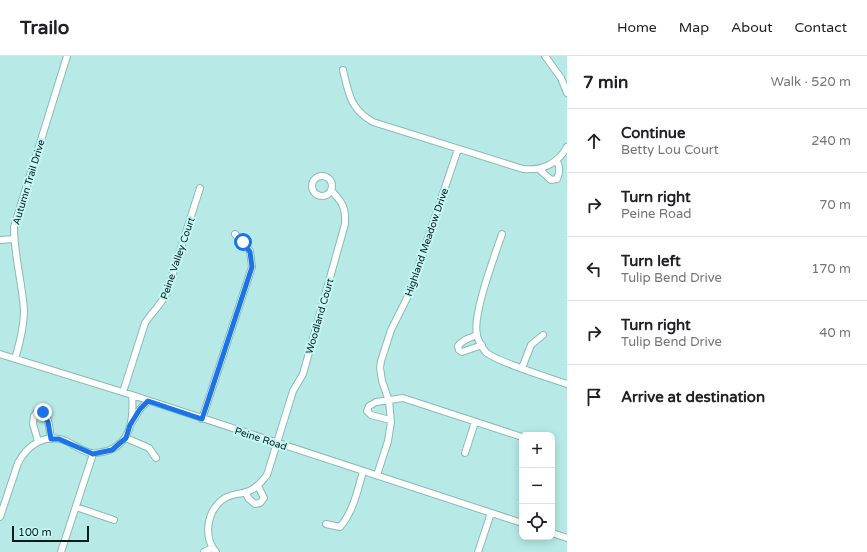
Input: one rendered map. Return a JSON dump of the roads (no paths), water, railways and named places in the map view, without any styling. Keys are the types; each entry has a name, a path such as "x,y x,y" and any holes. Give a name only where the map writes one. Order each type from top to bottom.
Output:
{"street":[{"name":"Autumn Trail Drive","path":"15,359 23,329 24,310 14,238 14,226 67,56"},
{"path":"545,56 561,78 567,93"},
{"path":"343,70 354,106 364,117 373,122 523,169 539,169 557,162 567,147"},
{"name":"Highland Meadow Drive","path":"377,475 388,441 390,420 389,401 382,381 380,368 383,354 391,330 409,294 458,149"},
{"path":"539,169 549,179 555,180 560,172 557,162"},
{"name":"Peine Valley Court","path":"123,392 145,323 162,302 167,292 200,188"},
{"name":"Woodland Court","path":"258,486 267,475 293,391 303,374 345,224 346,214 342,201 331,190"},
{"path":"202,419 252,267 250,252 235,234"},
{"path":"502,234 488,275 478,315 477,335 485,352 496,359 567,384"},
{"path":"0,240 14,238"},
{"path":"477,335 460,343 458,346 459,350 462,352 482,345"},
{"path":"522,368 530,345 543,335"},
{"name":"Peine Road","path":"0,354 123,392 519,522"},
{"path":"0,517 22,454 38,441 51,439 59,439 93,454 112,450 126,438 133,407 132,395"},
{"path":"390,420 370,415 367,411 369,406 376,402 403,398 519,436"},
{"path":"130,425 140,409 148,401"},
{"path":"38,441 35,433 34,416 40,411 46,416 51,439"},
{"path":"465,453 475,422"},
{"path":"126,438 149,448 156,458"},
{"path":"60,552 93,454"},
{"path":"326,524 340,527 345,521 355,498 363,471"},
{"path":"204,552 214,550 209,536 208,524 213,510 222,500 258,486 264,498 260,504 255,504 249,499 245,492"},
{"path":"76,507 114,520"},
{"path":"478,552 491,513"},
{"path":"555,534 567,538"}]}
